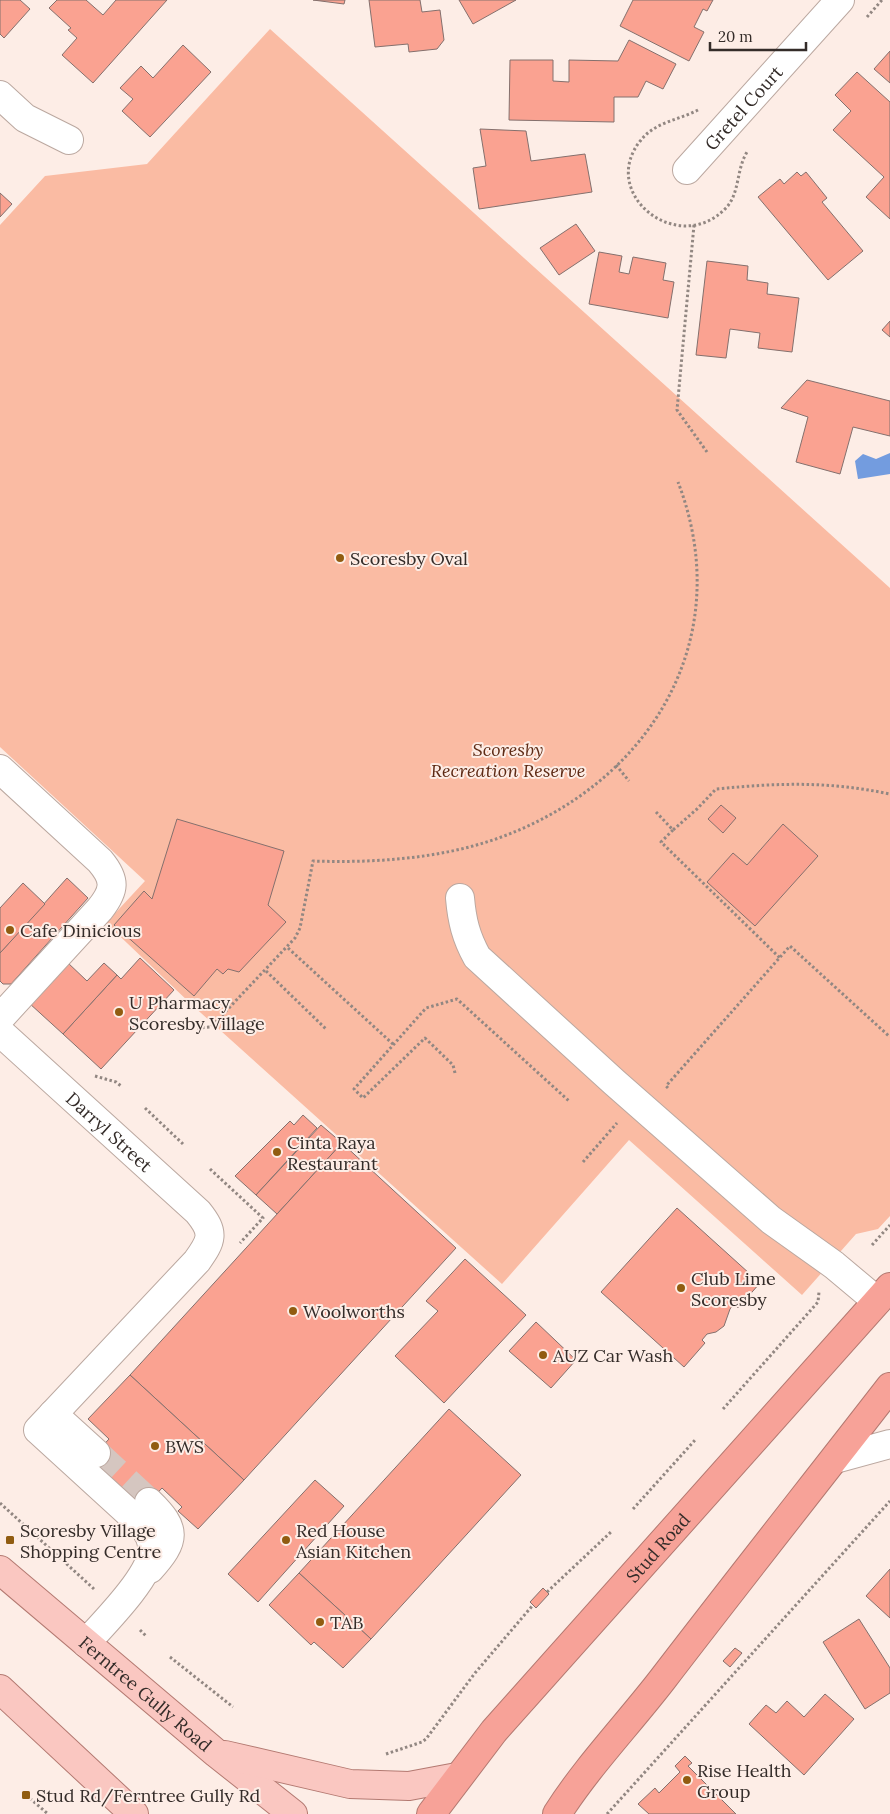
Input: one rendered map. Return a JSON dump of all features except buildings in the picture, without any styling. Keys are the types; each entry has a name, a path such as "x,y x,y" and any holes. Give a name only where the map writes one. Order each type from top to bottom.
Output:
{"highway":[{"name":"Stud Road","path":"430,1814 494,1731 886,1300"},
{"path":"557,1814 571,1802 643,1704 764,1546 835,1459 890,1387"}],"main road":[{"name":"Ferntree Gully Road","path":"0,1570 216,1753 293,1814"},
{"path":"0,1689 134,1814"},
{"path":"216,1753 350,1784 409,1786 457,1777"}],"street":[{"name":"Gretel Court","path":"687,170 840,0"},
{"path":"0,95 25,118 69,140"},
{"path":"0,769 100,861 110,873 113,885 109,898 100,909 0,1018"},
{"path":"460,898 462,924 468,941 478,957 770,1220 886,1300"},
{"name":"Darryl Street","path":"0,1032 198,1212 207,1223 211,1235 206,1248 197,1260 45,1422"},
{"path":"45,1422 96,1453"},
{"path":"45,1422 147,1530 151,1538 152,1554 144,1574 86,1643"},
{"path":"835,1459 890,1444"},
{"path":"134,1586 166,1551 171,1538 168,1523 149,1502"}],"path":[{"path":"694,225 677,410 708,452"},
{"path":"197,1028 211,1027 288,948 300,928 313,861 364,862 465,848 492,840 545,818 571,802 632,750 663,710 682,669 694,624 698,600 696,552 693,527 678,482"},
{"path":"616,765 629,781"},
{"path":"780,958 661,842 716,789 798,783 845,786 890,794"},
{"path":"656,812 673,830"},
{"path":"671,1091 666,1086 790,946 890,1036"},
{"path":"288,948 394,1044"},
{"path":"266,971 326,1029"},
{"path":"456,1073 453,1065 425,1038 363,1098 354,1090 426,1008 457,999 568,1101"},
{"path":"145,1108 183,1144"},
{"path":"872,1245 890,1225"},
{"path":"723,1409 818,1302"},
{"path":"633,1509 696,1439"},
{"path":"607,1814 890,1500"},
{"path":"0,1503 97,1592"},
{"path":"547,1592 612,1531"},
{"path":"379,1756 426,1739 475,1673 533,1605"},
{"path":"170,1657 233,1707"},
{"path":"26,1795 48,1814"}],"green space":[{"name":"Scoresby Recreation Reserve","path":"270,29 890,588 890,1216 878,1229 856,1234 802,1295 629,1140 502,1284 191,1004 106,923 145,881 0,747 0,225 45,176 147,164"}],"water":[{"path":"890,453 890,474 858,479 855,461 863,454 876,459"}],"tunnel":[{"path":"96,1453 149,1502"}],"place":[{"name":"Scoresby Oval","path":"340,558"},
{"name":"Cafe Dinicious","path":"10,930"},
{"name":"U Pharmacy Scoresby Village","path":"119,1012"},
{"name":"Cinta Raya Restaurant","path":"277,1152"},
{"name":"Club Lime Scoresby","path":"681,1288"},
{"name":"Woolworths","path":"293,1311"},
{"name":"AUZ Car Wash","path":"543,1355"},
{"name":"BWS","path":"155,1446"},
{"name":"Scoresby Village Shopping Centre","path":"10,1540"},
{"name":"Red House Asian Kitchen","path":"286,1540"},
{"name":"TAB","path":"320,1622"},
{"name":"Rise Health Group","path":"687,1780"},
{"name":"Stud Rd/Ferntree Gully Rd","path":"26,1795"}]}
